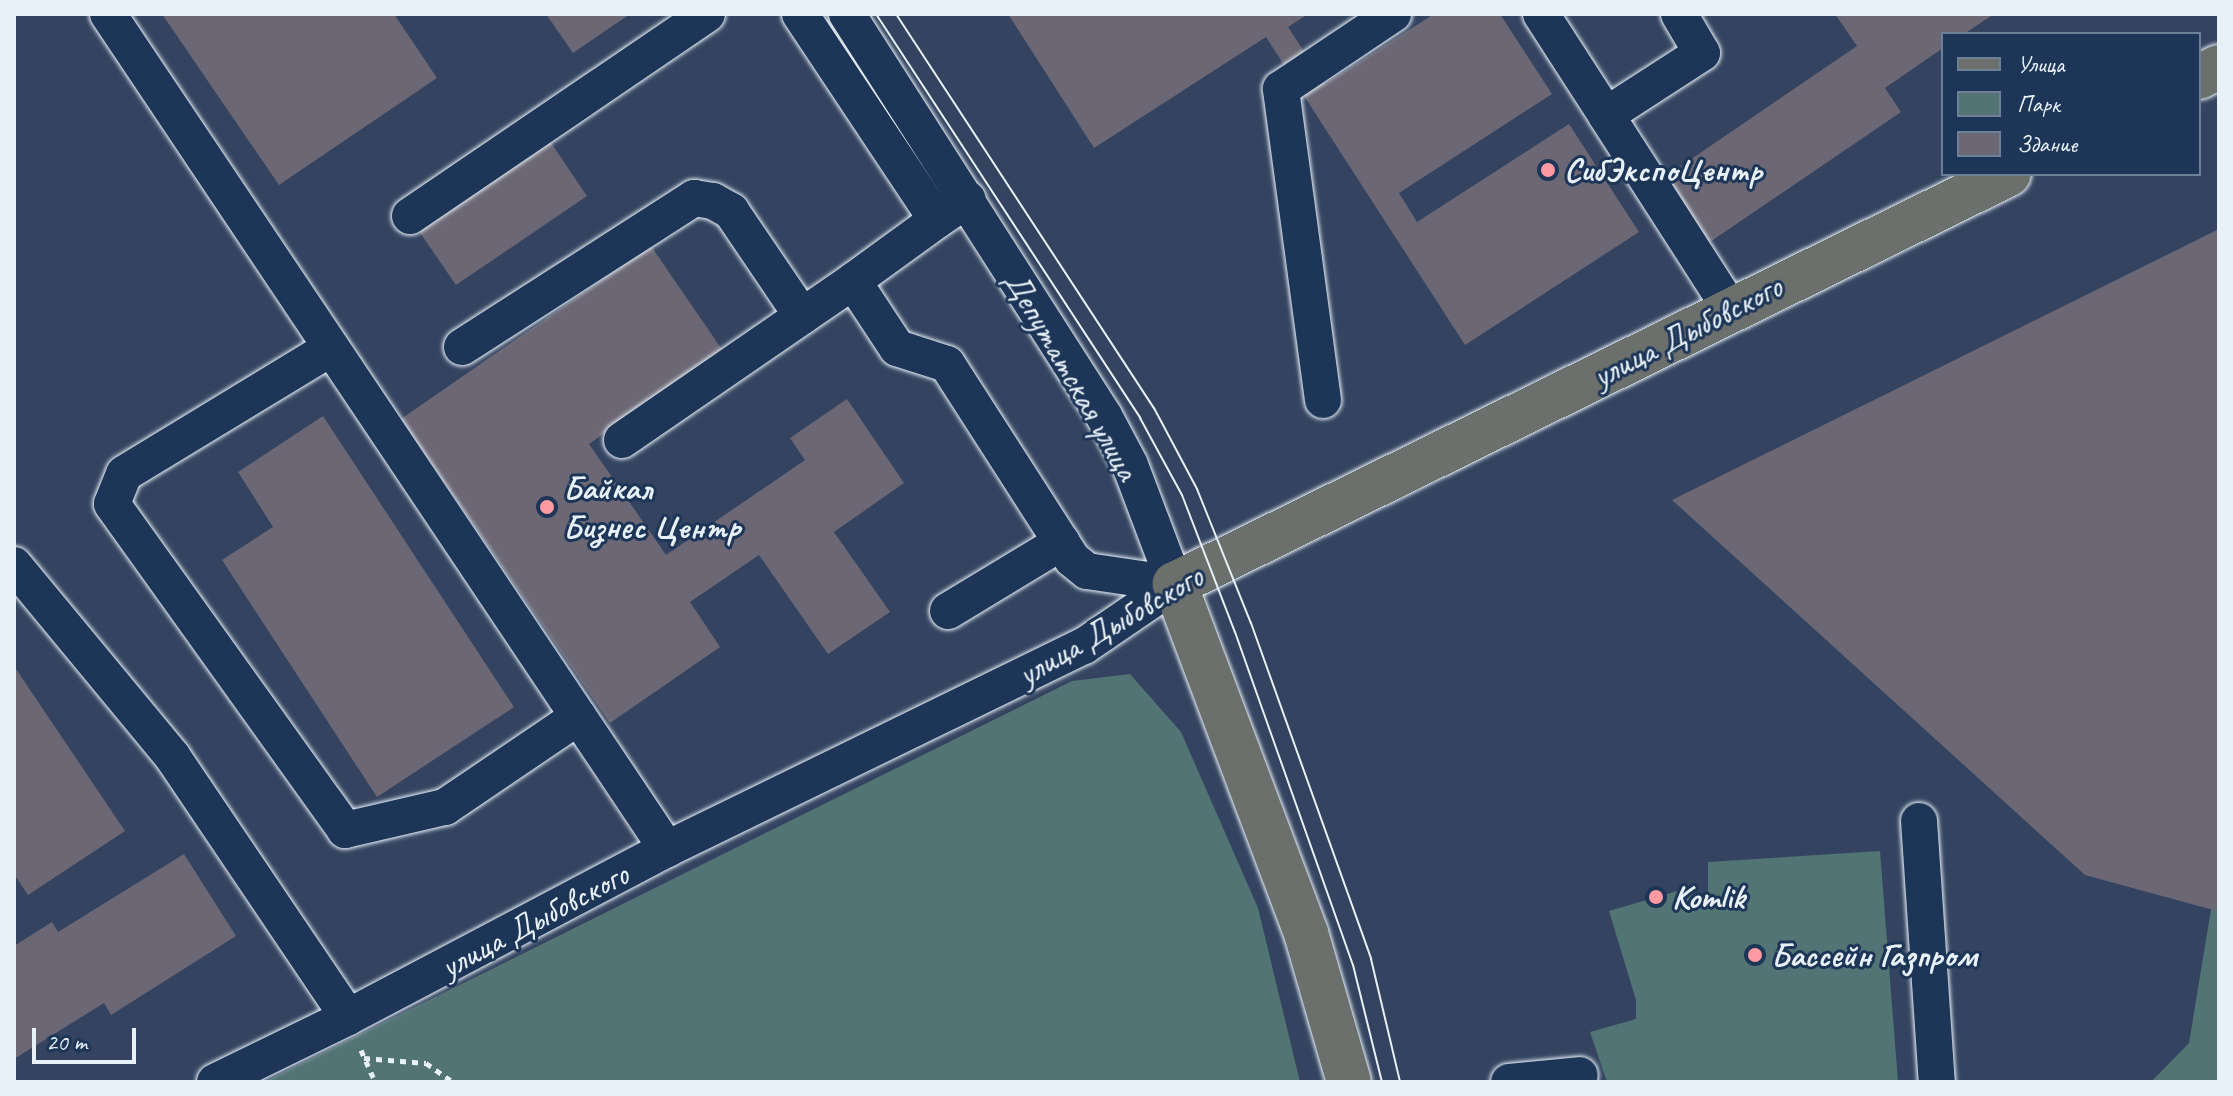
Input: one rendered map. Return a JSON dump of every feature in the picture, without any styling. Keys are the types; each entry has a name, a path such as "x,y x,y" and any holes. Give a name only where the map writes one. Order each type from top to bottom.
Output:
{"main road":[{"path":"2201,76 2219,67"},
{"name":"улица Дыбовского","path":"1175,584 1511,422 1730,308 2005,176"},
{"name":"Депутатская улица","path":"1175,584 1306,933 1349,1082"}],"street":[{"path":"108,14 667,849"},
{"path":"410,216 707,14"},
{"path":"800,14 937,220"},
{"name":"Депутатская улица","path":"847,14 1104,416 1130,465 1175,584"},
{"path":"1323,400 1281,89 1393,14"},
{"path":"1541,14 1730,308"},
{"path":"1606,115 1702,53 1679,14"},
{"path":"462,347 694,198 713,201 731,211 802,316"},
{"path":"622,440 968,199"},
{"path":"853,281 897,348 947,364 1072,559 1087,571 1175,584"},
{"path":"331,348 124,474 112,504 345,830 445,807 578,717"},
{"path":"948,611 1062,542"},
{"path":"14,565 172,756 348,1017"},
{"name":"улица Дыбовского","path":"215,1082 348,1017 667,849 1084,646 1175,584"},
{"path":"1919,821 1937,1082"},
{"path":"1509,1082 1580,1075"}],"path":[{"path":"364,1058 426,1063 453,1082"}],"green space":[{"path":"1130,674 1181,732 1258,908 1300,1082 264,1082 1072,681"},
{"name":"Бассейн Газпром","path":"1880,851 1898,1082 1607,1082 1590,1032 1636,1019 1636,1000 1609,911 1691,887 1696,902 1708,903 1708,862"},
{"path":"2219,861 2219,1082 2151,1082 2189,1043"}],"building":[{"path":"162,14 394,14 437,78 279,185"},
{"path":"546,14 630,14 573,53"},
{"name":"СибЭкспоЦентр","path":"1008,14 1308,14 1288,27 1325,84 1434,14 1500,14 1552,94 1399,193 1417,222 1569,124 1639,232 1465,345 1266,37 1094,148"},
{"path":"1835,14 1994,14 1967,32 1941,32 1941,49 1885,88 1901,112 1704,246 1659,181 1857,46"},
{"path":"545,134 587,196 456,285 414,224"},
{"path":"2219,229 2217,911 2085,875 1672,500"},
{"name":"Байкал Бизнес Центр","path":"651,246 723,351 589,444 666,555 805,460 790,438 847,399 904,483 834,532 890,612 828,654 759,555 690,602 720,647 610,723 401,419"},
{"path":"323,416 514,707 377,797 222,560 273,527 238,472"},
{"path":"14,666 125,831 28,895 14,874"},
{"path":"184,854 236,936 111,1015 104,1003 14,1059 14,946 52,922 58,932"}],"tram line":[{"path":"876,14 1140,418 1182,495 1235,632 1353,965 1382,1082"},
{"path":"896,14 1154,408 1197,489 1251,623 1371,959 1400,1082"}],"place":[{"name":"СибЭкспоЦентр","path":"1548,170"},
{"name":"Байкал Бизнес Центр","path":"547,507"},
{"name":"Komlik","path":"1656,897"},
{"name":"Бассейн Газпром","path":"1755,955"}]}
